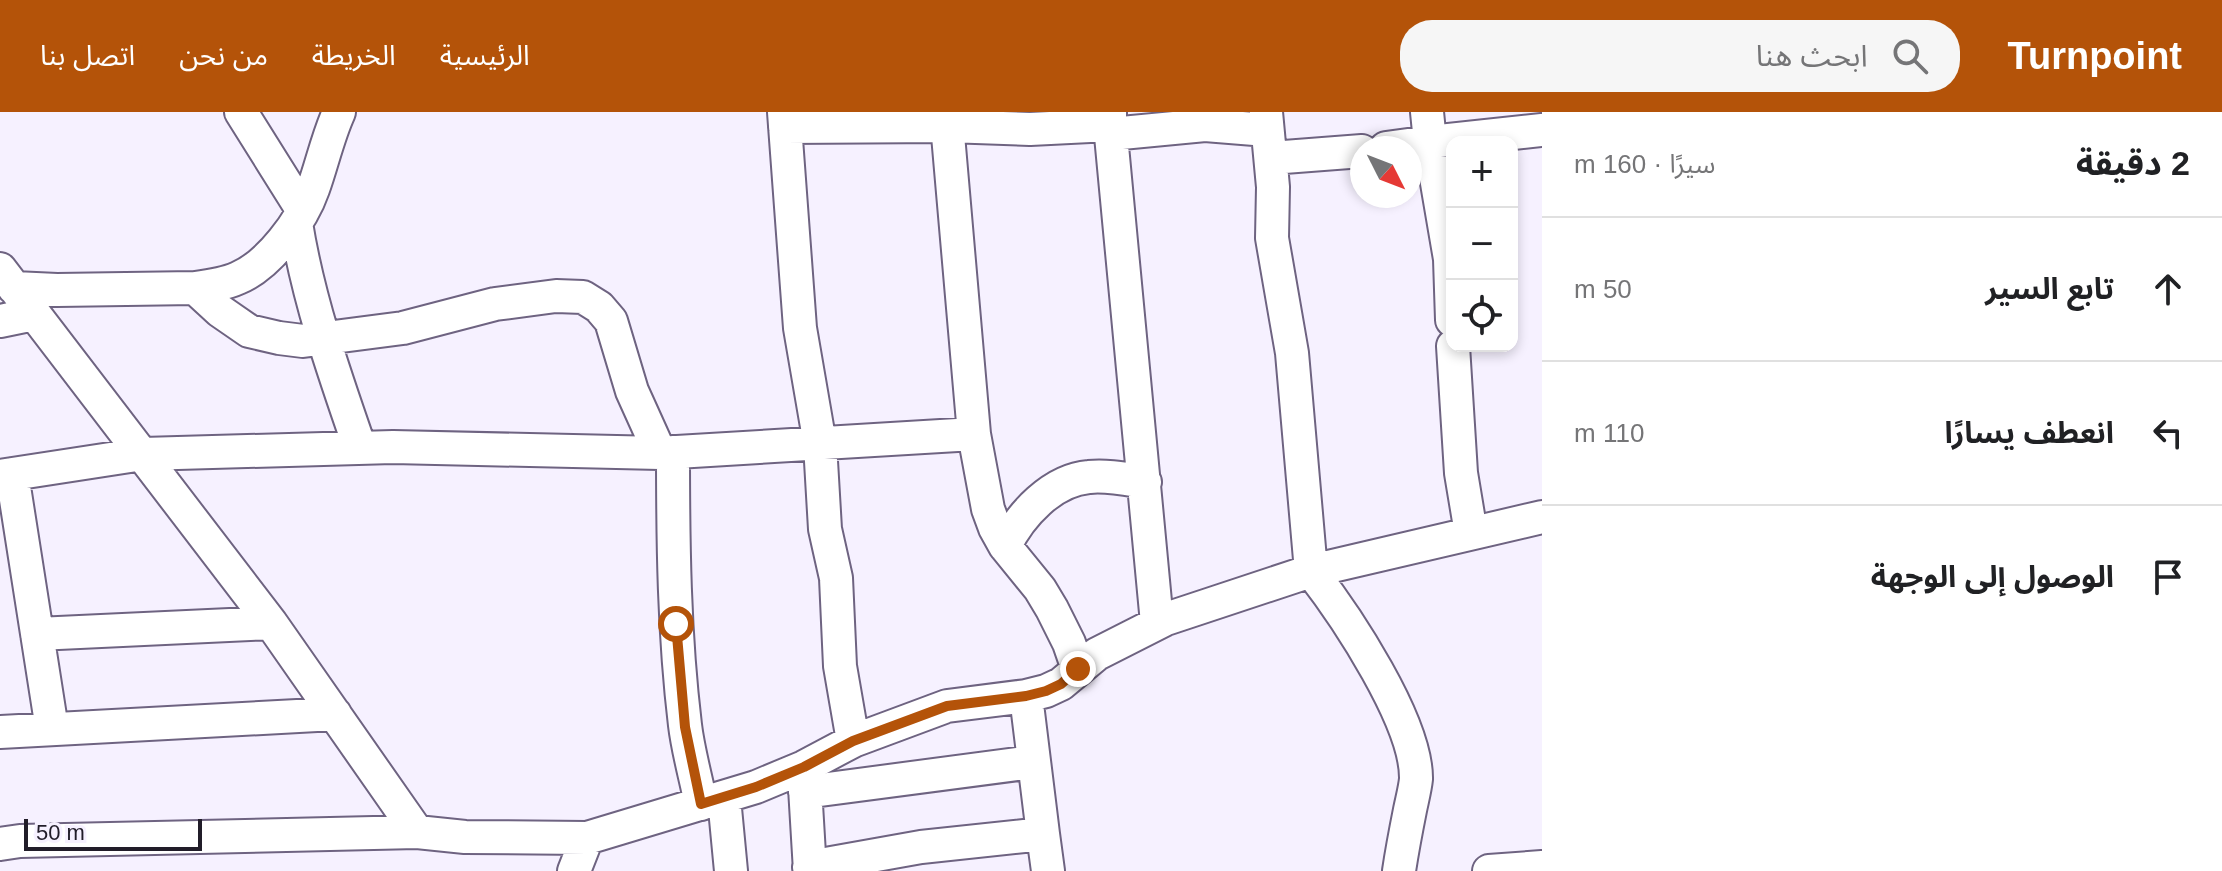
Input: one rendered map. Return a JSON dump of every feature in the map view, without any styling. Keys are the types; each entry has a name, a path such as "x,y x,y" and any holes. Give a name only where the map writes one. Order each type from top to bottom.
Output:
{"street":[{"path":"241,112 300,217 306,279 360,448"},
{"path":"7,279 57,290 195,288 240,278 263,261 300,217 312,193 339,112"},
{"path":"853,741 840,666 836,578 825,529 820,444 800,328 784,119 946,119 1030,129 1111,124 1205,125 1350,149"},
{"path":"946,119 974,434 988,509 1005,546 1040,589 1069,643 1078,669"},
{"path":"1111,124 1157,623"},
{"path":"1429,127 1451,280"},
{"path":"1411,136 1429,127 1542,130"},
{"path":"1268,133 1272,238 1292,353 1311,571 1332,597 1361,646 1395,705 1408,737 1416,781 1399,871"},
{"path":"7,279 271,623 417,832"},
{"path":"195,288 220,311 249,331 303,341 403,328 495,304 556,296 583,297 599,307 611,321 632,391 667,452 685,727 713,801 731,871"},
{"path":"0,321 34,314"},
{"path":"1453,352 1461,473 1471,533"},
{"path":"52,729 6,475 143,454 360,448 667,452 974,434"},
{"path":"1005,546 1015,527 1035,504 1063,484 1085,477 1145,482"},
{"path":"804,780 853,741 947,706 1046,691 1061,684 1097,654 1157,623 1311,571 1542,517"},
{"path":"37,634 271,623"},
{"path":"1026,696 1048,871"},
{"path":"0,732 335,714"},
{"path":"0,844 20,841 417,832 465,837 587,838 713,801 804,780 1033,762"},
{"path":"804,780 810,869 923,859 1043,834"},
{"path":"574,871 587,838"},
{"path":"1489,871 1542,867"}],"route":[{"path":"676,624 685,727 701,804 756,787 804,767 853,741 947,706 1046,691 1061,684 1078,669"}]}
